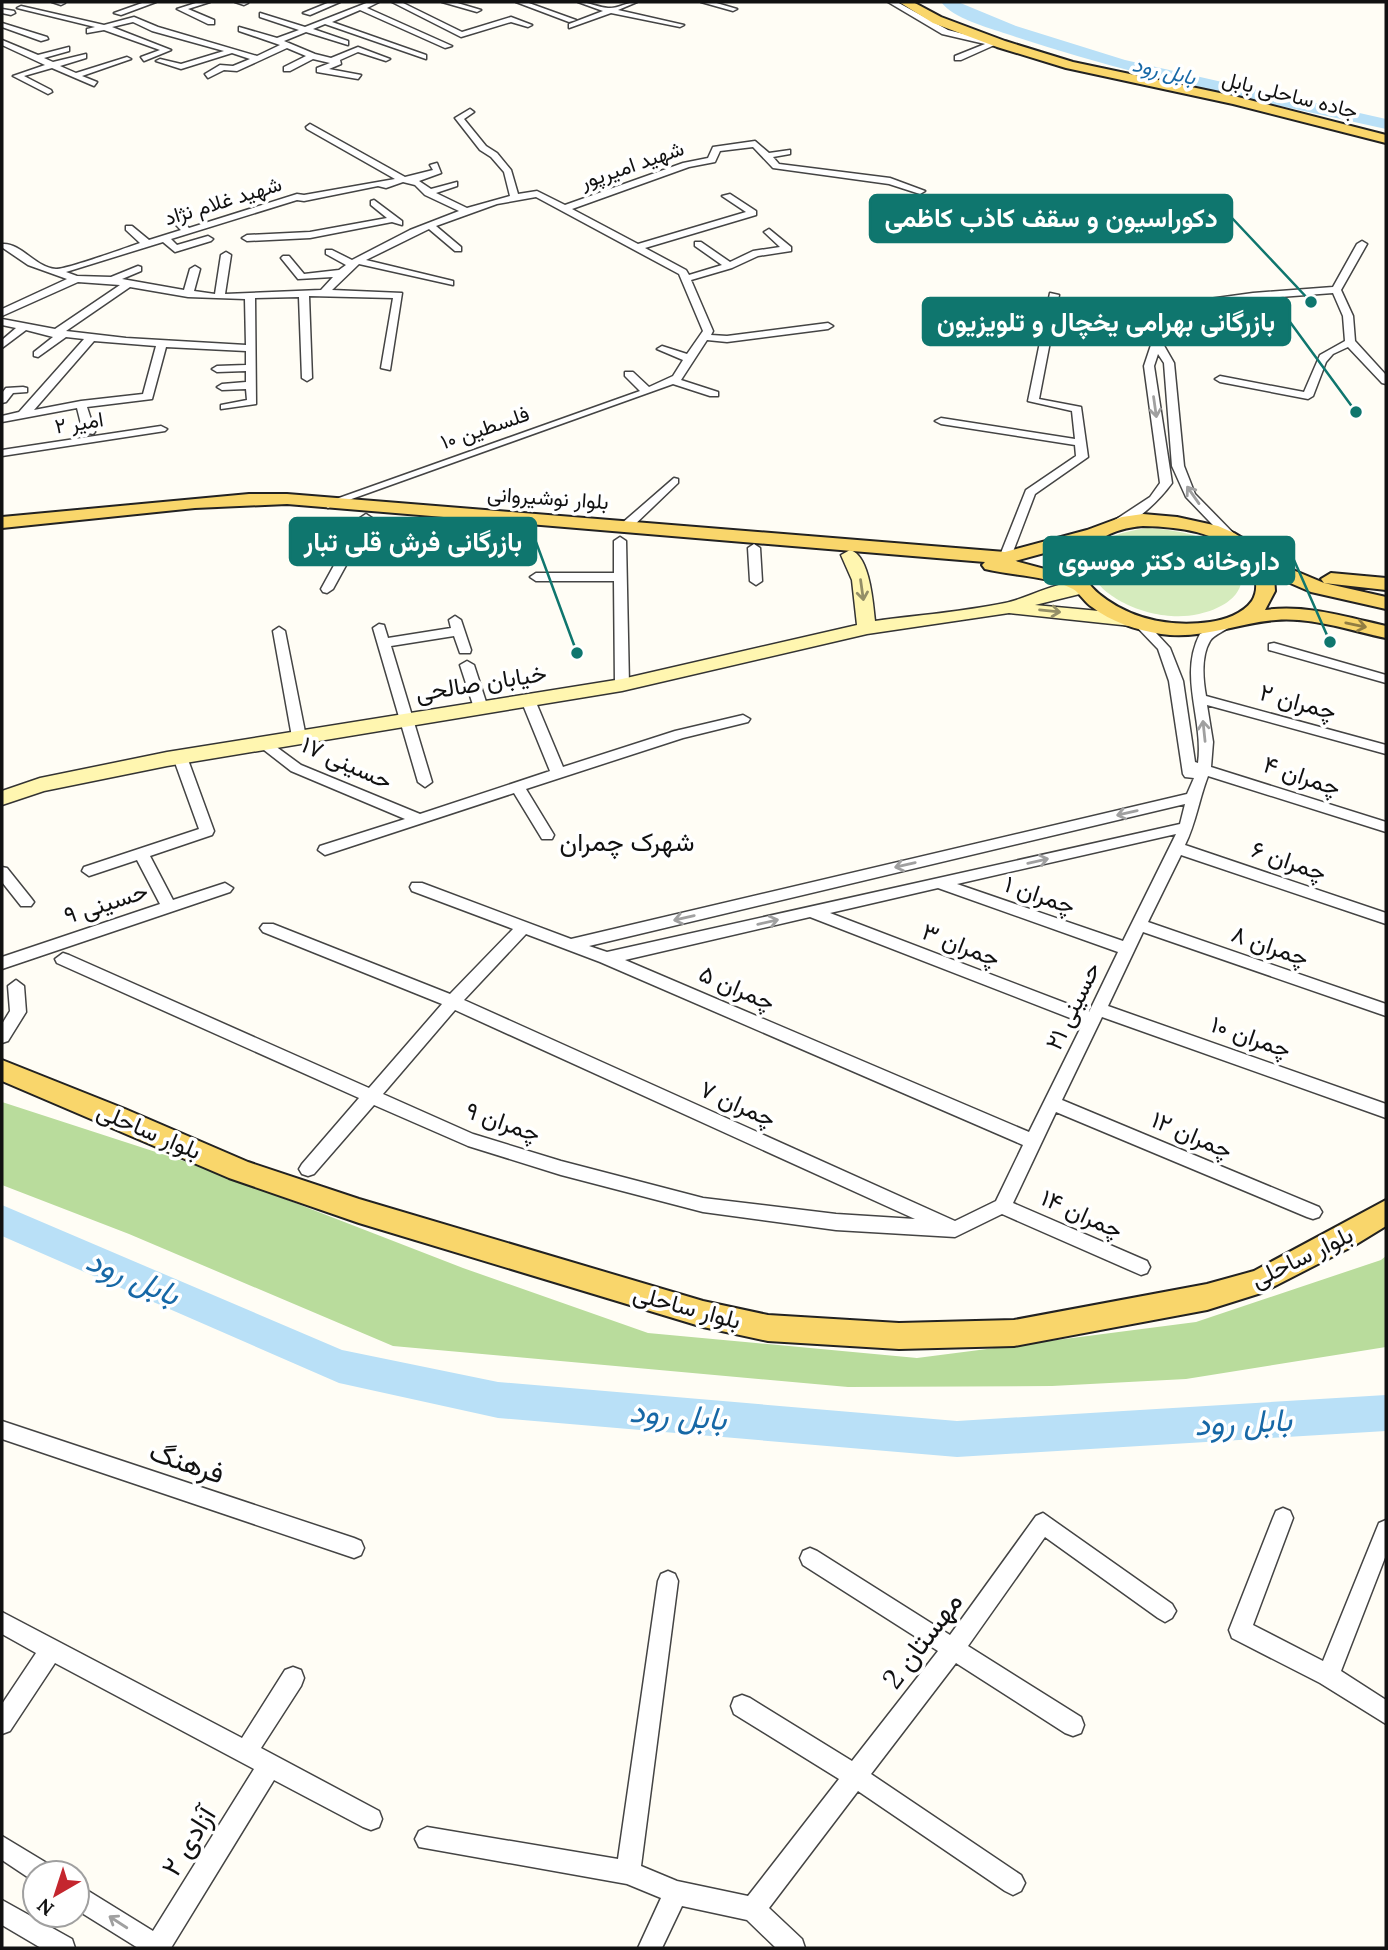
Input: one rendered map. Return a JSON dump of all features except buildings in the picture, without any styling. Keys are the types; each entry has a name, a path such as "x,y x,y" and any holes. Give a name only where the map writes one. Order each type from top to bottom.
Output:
{"main road":[{"name":"جاده ساحلی بابل","path":"905,2 937,20 994,43 1070,65 1234,100 1386,139"},
{"name":"بلوار نوشیروانی","path":"2,523 249,499 328,504 754,548 1011,563 1089,536"},
{"name":"بلوار نوشیروانی","path":"2,535 159,516 252,509 1011,563 1038,575 1081,587"},
{"path":"1135,622 1092,599 1073,572 1073,558 1078,546 1089,536 1119,523 1156,520 1195,525 1219,533 1239,545 1259,564 1284,576 1318,588 1386,603"},
{"path":"850,555 861,580 867,628"},
{"path":"1233,622 1256,608 1265,594 1266,579 1259,564"},
{"path":"1038,575 1049,584 1052,593"},
{"path":"1284,576 1386,584"},
{"path":"1009,608 1052,593 1081,587"},
{"path":"1009,608 1199,630 1278,614 1318,617 1386,632"},
{"name":"خيابان صالحی","path":"2,798 40,785 180,757 622,685 867,628 1009,608"},
{"name":"بلوار ساحلی","path":"2,1070 116,1115 239,1170 345,1206 704,1314 768,1328 899,1336 1014,1333 1207,1297 1261,1280 1345,1237 1386,1212"}],"street":[{"path":"2,18 32,2"},
{"path":"127,2 116,9 152,2"},
{"path":"206,2 181,9 211,22"},
{"path":"309,10 333,2"},
{"path":"208,76 223,67 234,69 306,31 375,2"},
{"path":"400,3 414,2"},
{"path":"446,2 477,10 460,16"},
{"path":"520,2 572,23 633,2"},
{"path":"582,2 610,11 680,25"},
{"path":"705,2 733,9"},
{"path":"892,2 945,32 994,43"},
{"path":"400,3 461,34 511,19 528,25"},
{"path":"21,8 104,27 167,50 144,59"},
{"path":"361,8 448,46"},
{"path":"2,11 11,13"},
{"path":"263,15 345,43"},
{"path":"592,18 609,21"},
{"path":"90,32 134,19 196,42 257,58"},
{"path":"326,22 423,57"},
{"path":"2,25 44,39"},
{"path":"242,29 312,56 338,62 320,70 358,76"},
{"path":"2,42 94,84"},
{"path":"182,47 196,42"},
{"path":"958,58 994,43"},
{"path":"2,51 14,47"},
{"path":"409,52 423,47"},
{"path":"37,58 66,49"},
{"path":"331,61 358,49 386,60"},
{"path":"160,61 181,67 232,51"},
{"path":"48,92 14,74 83,56"},
{"path":"287,69 312,56"},
{"path":"76,75 127,59"},
{"path":"98,68 110,73 121,69"},
{"path":"470,112 459,118 483,148 494,155 508,172 515,198"},
{"path":"310,127 467,211"},
{"name":"شهید امیرپور","path":"565,208 686,165 712,160 716,149 755,141 767,156"},
{"path":"767,156 787,152"},
{"path":"767,156 776,166 890,181 920,191"},
{"name":"شهید غلام نژاد","path":"57,272 297,197 304,198 378,183 386,185 438,171 434,165"},
{"path":"854,176 877,166"},
{"path":"654,167 673,171"},
{"path":"326,182 338,191"},
{"path":"537,194 545,182"},
{"path":"428,192 454,184"},
{"path":"324,293 355,263 412,233 467,211 537,194 683,271 708,331 677,378 672,380"},
{"path":"635,248 754,213 727,196"},
{"path":"374,203 412,233"},
{"path":"347,214 360,226"},
{"path":"173,217 187,231"},
{"path":"247,238 310,235 394,219"},
{"path":"431,226 458,248"},
{"path":"129,228 147,244"},
{"path":"5,232 4,246 31,263 76,279 112,280 219,297 324,293 346,299 398,295 386,368"},
{"path":"686,279 729,266 756,253 788,249 769,232"},
{"path":"164,238 175,248 208,239"},
{"path":"698,244 729,266"},
{"path":"1336,290 1362,244"},
{"path":"329,252 355,263 450,283"},
{"path":"219,297 226,255"},
{"path":"286,258 301,277 342,273"},
{"path":"112,280 138,269"},
{"path":"188,294 195,269"},
{"path":"3,311 76,279"},
{"path":"38,354 59,335 128,284"},
{"path":"1239,545 1191,495 1178,466 1169,363 1157,342 1150,316 1155,309 1253,296 1336,290"},
{"path":"1336,290 1348,316 1350,342 1386,381"},
{"path":"304,294 307,378"},
{"path":"225,407 251,402 250,295"},
{"path":"1011,563 1030,492 1082,457 1077,409 1033,401 1054,295"},
{"path":"2,322 59,335 251,348"},
{"path":"704,337 727,339 828,326"},
{"path":"2,345 24,327"},
{"path":"23,415 91,338"},
{"path":"1119,523 1154,499 1166,483 1149,366 1157,342"},
{"path":"1220,379 1308,396 1321,357 1325,352 1350,342"},
{"path":"2,419 81,404 148,397 162,344"},
{"path":"662,349 690,359"},
{"path":"217,369 251,368"},
{"path":"629,373 651,390"},
{"path":"672,380 715,394"},
{"name":"فلسطین ۱۰","path":"328,504 651,390 672,380"},
{"path":"222,387 251,385"},
{"path":"2,400 10,390 23,390"},
{"path":"81,404 89,432"},
{"path":"941,421 1081,443"},
{"name":"امیر ۲","path":"2,453 161,429"},
{"path":"622,685 619,578 623,534 674,481"},
{"path":"327,589 366,518"},
{"path":"754,548 756,581"},
{"path":"536,577 619,578"},
{"path":"1135,622 1164,648 1176,681 1193,797"},
{"path":"1193,797 1203,769 1206,733 1195,682 1197,662 1205,637 1233,622"},
{"path":"383,643 456,625 465,650"},
{"path":"379,628 425,782"},
{"path":"279,631 299,737"},
{"path":"1275,647 1386,679"},
{"path":"467,665 481,708"},
{"path":"1176,681 1195,682"},
{"name":"چمران ۲","path":"1199,699 1386,749"},
{"path":"528,700 558,773"},
{"path":"325,850 680,734 743,719"},
{"name":"حسینی ۱۷","path":"262,743 296,768 417,818"},
{"path":"89,871 207,831 180,757"},
{"name":"چمران ۴","path":"1188,765 1386,827"},
{"path":"517,786 547,835"},
{"path":"572,944 1193,797"},
{"name":"حسینی ۲۱","path":"1002,1206 1187,827 1193,797"},
{"path":"606,958 1187,827"},
{"name":"چمران ۶","path":"1177,848 1386,919"},
{"path":"142,853 169,906"},
{"path":"2,872 26,902"},
{"name":"چمران ۱","path":"938,883 1128,949"},
{"name":"چمران ۵","path":"417,887 606,958 1034,1142"},
{"name":"حسینی ٩","path":"2,963 225,888"},
{"name":"چمران ۳","path":"812,912 1096,1014"},
{"name":"چمران ۸","path":"1140,925 1386,1010"},
{"path":"308,1169 453,1002 524,927"},
{"name":"چمران ۷","path":"268,928 453,1002 955,1229"},
{"name":"چمران ۹","path":"63,959 468,1139 561,1168 703,1205 836,1222 955,1229"},
{"path":"2,1037 18,1013 16,986"},
{"name":"چمران ۱۰","path":"1096,1014 1386,1111"},
{"name":"چمران ۱۲","path":"1053,1102 1313,1212"},
{"path":"955,1229 1002,1206"},
{"name":"چمران ۱۴","path":"1002,1206 1141,1268"},
{"name":"فرهنگ","path":"2,1430 354,1548"},
{"path":"1283,1518 1240,1630 1328,1675 1386,1713"},
{"name":"مهستان 2","path":"753,1909 953,1649 1043,1523 1165,1611"},
{"path":"1328,1675 1386,1530"},
{"path":"810,1559 1073,1725"},
{"path":"628,1872 668,1581"},
{"path":"2,1623 371,1819"},
{"path":"2,1723 51,1649"},
{"path":"246,1752 293,1678"},
{"path":"742,1706 855,1776 1013,1882"},
{"name":"آزادی ۲","path":"158,1948 270,1765"},
{"path":"427,1839 628,1872 676,1893 753,1909 793,1948"},
{"path":"2,1847 21,1859"},
{"path":"650,1948 676,1893"},
{"path":"91,1905 158,1948"},
{"path":"2,1912 63,1948"}],"green space":[{"path":"1148,528 1194,535 1219,547 1239,568 1242,578 1240,588 1225,604 1199,614 1170,616 1141,610 1116,598 1098,583 1089,567 1093,551 1111,537"},
{"path":"2,1102 202,1167 463,1268 648,1333 917,1358 1196,1322 1381,1260 1386,1256 1386,1347 1186,1379 1052,1386 848,1387 393,1346 129,1234 2,1185"}],"waterway":[{"name":"بابل رود","path":"948,2 1000,26 1075,51 1386,124"},
{"name":"بابل رود","path":"2,1220 339,1366 498,1400 957,1439 1386,1413"}],"place":[{"name":"دکوراسیون و سقف کاذب کاظمی","path":"1311,302"},
{"name":"بازرگانی بهرامی یخچال و تلویزیون","path":"1356,412"},
{"name":"داروخانه دکتر موسوی","path":"1330,642"},
{"name":"بازرگانی فرش قلی تبار","path":"577,653"}],"district":[{"name":"شهرک چمران","path":"627,842"}]}
